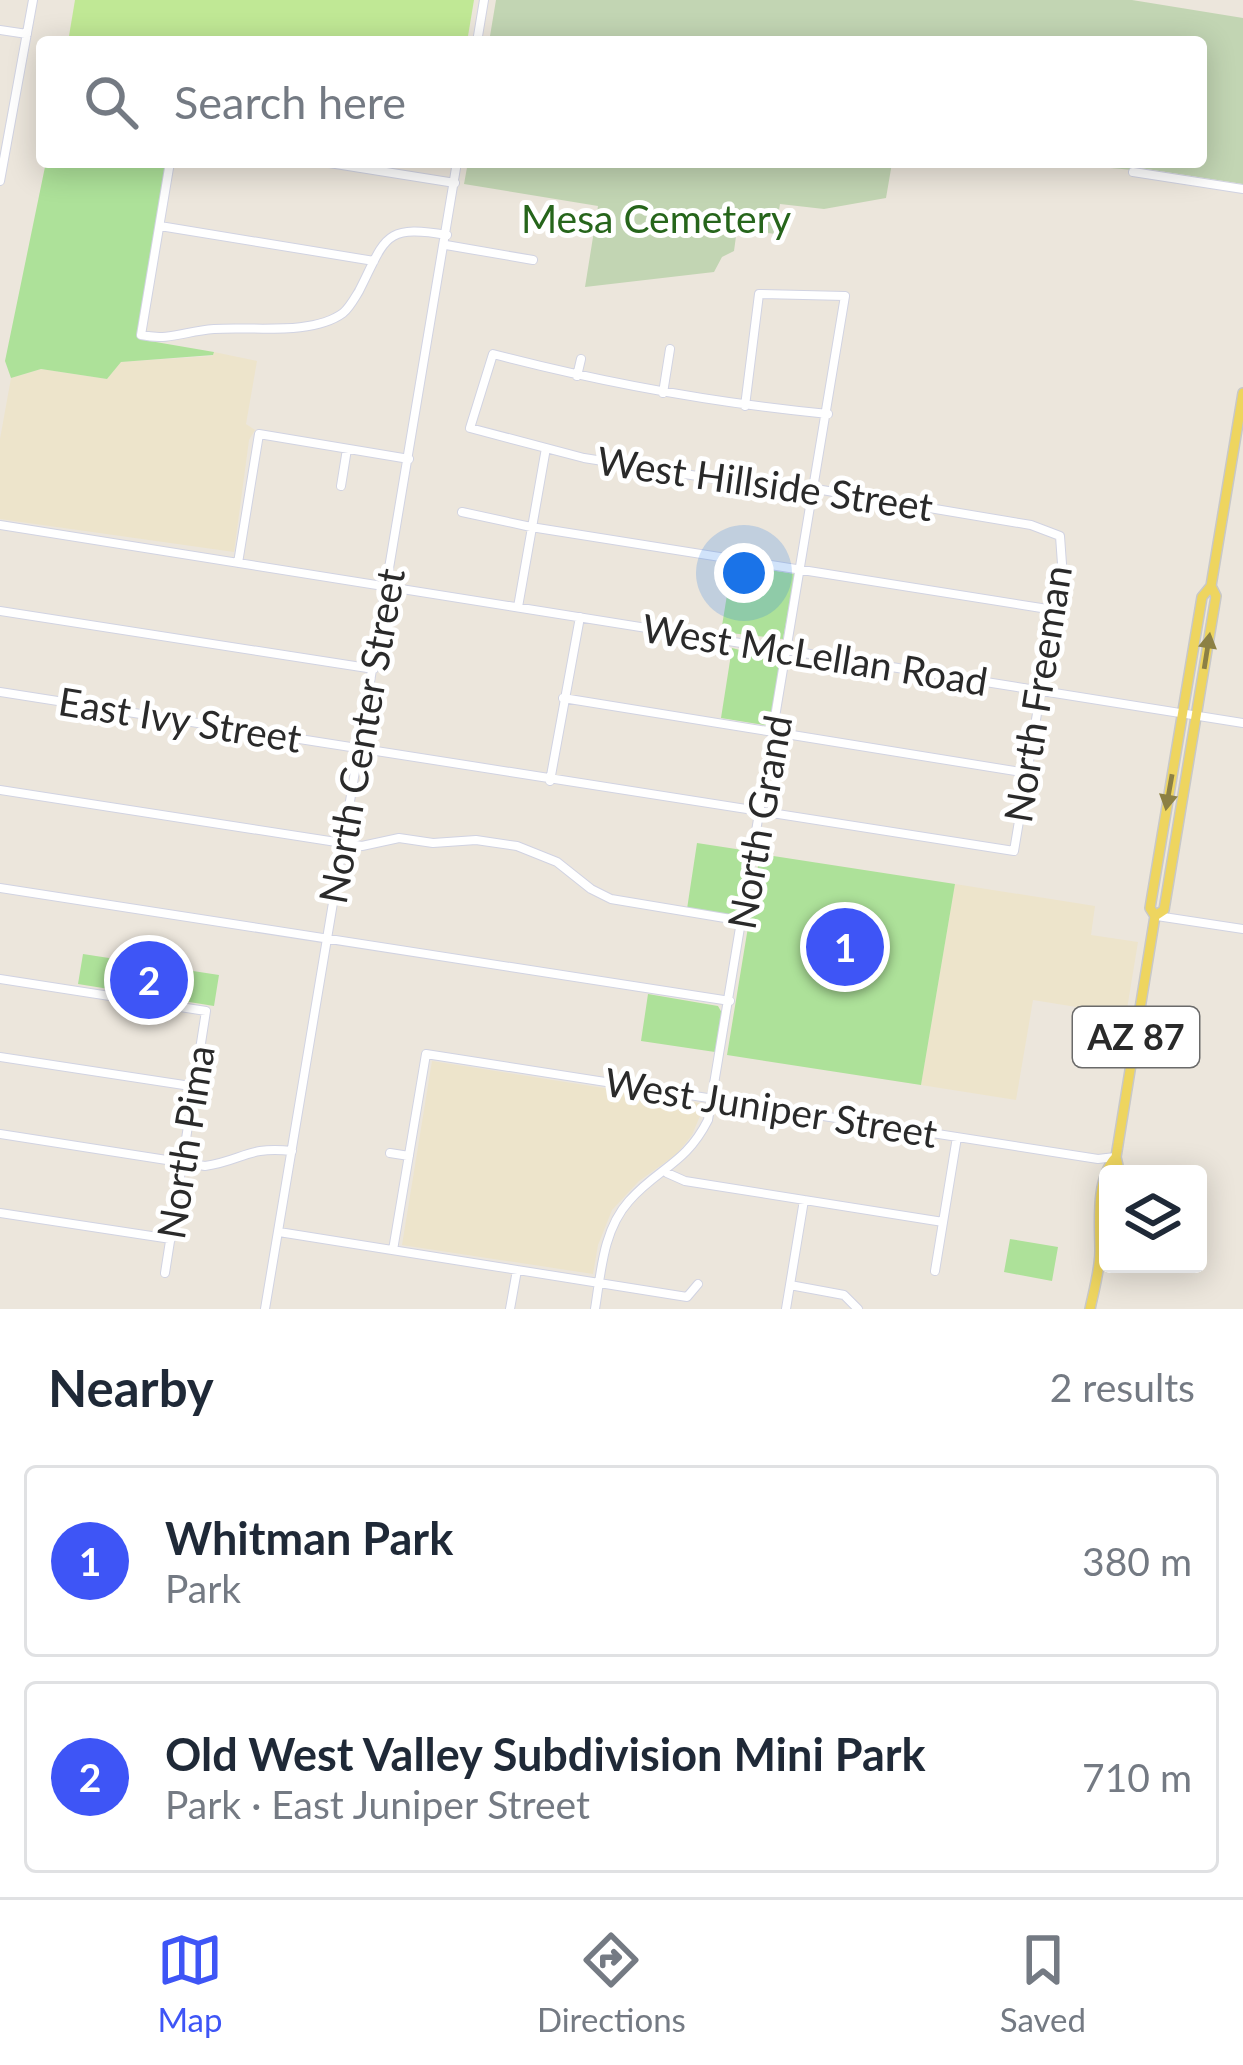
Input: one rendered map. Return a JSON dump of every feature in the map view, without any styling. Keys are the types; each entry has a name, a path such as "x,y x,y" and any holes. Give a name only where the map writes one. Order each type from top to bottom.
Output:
{"main road":[{"name":"AZ 87","path":"1118,1165 1155,916 1150,908 1202,597 1211,586 1243,393"},
{"name":"AZ 87","path":"1155,916 1164,910 1216,596 1211,586"},
{"name":"AZ 87","path":"1109,1165 1116,1157"},
{"name":"AZ 87","path":"1090,1309 1099,1267"}],"street":[{"path":"0,181 33,0"},
{"path":"478,36 484,0"},
{"path":"0,29 27,34"},
{"path":"169,168 141,335 165,339 198,331 280,329 326,321 346,311 392,235 405,230 533,260"},
{"path":"361,168 455,183"},
{"name":"North Center Street","path":"265,1309 456,168"},
{"path":"1133,172 1243,188"},
{"path":"160,226 374,261"},
{"name":"North Grand","path":"595,1309 605,1247 618,1215 644,1186 698,1141 713,1099 845,296 759,294 745,406"},
{"path":"663,393 670,349"},
{"name":"West Hillside Street","path":"577,376 494,354 470,428 584,458 754,485 815,489 1031,525 1060,536"},
{"path":"581,359 577,376 745,406 828,415"},
{"path":"238,562 259,434 409,459"},
{"path":"341,486 347,448"},
{"path":"518,607 546,448"},
{"path":"462,512 1054,610"},
{"name":"West McLellan Road","path":"0,525 1243,723"},
{"name":"North Freeman","path":"1014,851 1062,564 1060,536"},
{"path":"0,610 374,669"},
{"path":"550,781 580,617"},
{"name":"East Ivy Street","path":"0,692 1014,851"},
{"path":"563,698 1027,772"},
{"path":"0,790 362,846 399,838 433,844 466,840 517,846 556,862 591,889 619,902 743,921"},
{"path":"0,888 730,1001"},
{"path":"1155,916 1243,929"},
{"name":"North Pima","path":"0,979 206,1011 165,1273"},
{"name":"West Juniper Street","path":"409,1156 426,1054 1098,1159 1116,1157"},
{"path":"0,1057 197,1087"},
{"path":"0,1134 184,1163 222,1163 248,1150 266,1148 292,1151"},
{"path":"935,1271 957,1137"},
{"path":"390,1153 409,1156 393,1250"},
{"path":"665,1172 685,1181 943,1222"},
{"path":"786,1309 804,1199"},
{"path":"0,1213 171,1240"},
{"path":"279,1232 687,1297 698,1284"},
{"path":"510,1309 517,1270"},
{"path":"790,1285 844,1295 858,1309"}],"shaded area":[{"path":"214,352 257,361 246,424 255,430 249,440 234,552 0,519 0,439 11,378 41,369 107,379 120,362 212,356"},
{"path":"955,884 1095,906 1091,935 1138,942 1126,1015 1033,1000 1016,1100 921,1085"},
{"path":"432,1061 705,1104 692,1135 677,1154 639,1181 612,1210 593,1274 402,1245"}],"green space":[{"path":"75,0 474,0 468,36 69,36"},
{"path":"496,0 1132,0 1243,18 1243,184 1140,168 1207,168 1207,36 490,36"},
{"path":"45,168 165,168 138,332 144,340 213,355 121,362 107,379 41,369 11,378 5,361"},
{"name":"Mesa Cemetery","path":"467,168 891,168 886,198 824,209 780,204 775,234 737,229 734,251 722,257 714,272 585,287 598,206 464,184"},
{"path":"732,564 795,574 783,639 721,632"},
{"path":"732,648 780,660 770,726 721,718"},
{"path":"697,843 749,851 736,916 687,909"},
{"path":"760,854 955,884 921,1085 727,1055"},
{"path":"83,954 219,975 214,1006 78,984"},
{"path":"648,994 718,1006 722,1013 715,1052 641,1041"},
{"path":"1010,1239 1058,1247 1052,1281 1004,1272"}],"place":[{"name":"Whitman Park","path":"845,947"},
{"name":"Old West Valley Subdivision Mini Park","path":"149,980"}]}
